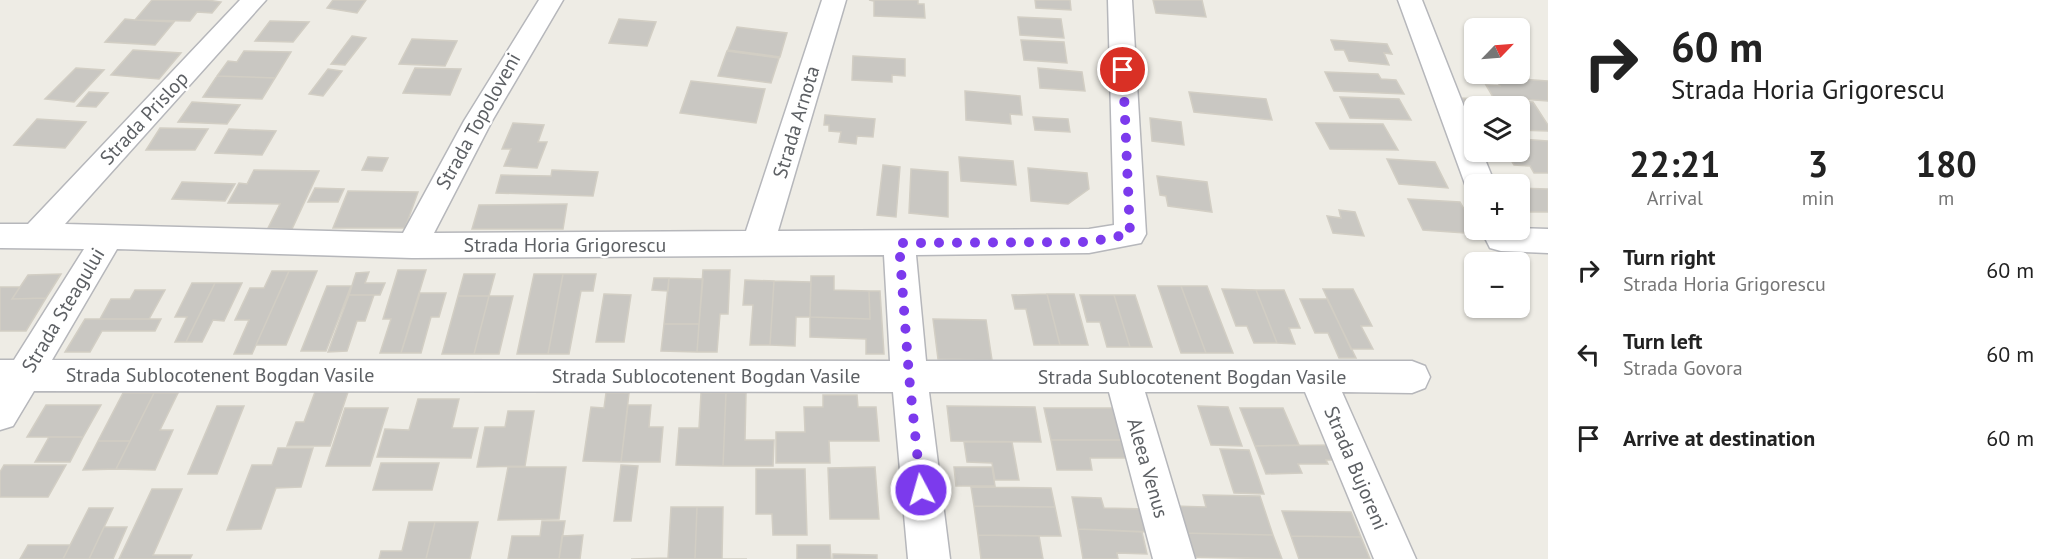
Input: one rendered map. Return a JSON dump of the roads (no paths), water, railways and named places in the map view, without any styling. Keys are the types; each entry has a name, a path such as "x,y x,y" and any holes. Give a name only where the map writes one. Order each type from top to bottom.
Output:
{"street":[{"name":"Strada Prislop","path":"35,237 254,0"},
{"name":"Strada Topoloveni","path":"412,246 458,154 510,63 551,0"},
{"name":"Strada Arnota","path":"758,244 834,0"},
{"name":"Strada Horia Grigorescu","path":"0,236 412,246 1089,242 1130,234 1120,0"},
{"path":"1410,0 1476,174"},
{"name":"Strada Steagului","path":"0,414 12,375 108,237"},
{"path":"1530,238 1548,241"},
{"path":"899,243 909,376 929,559"},
{"name":"Strada Sublocotenent Bogdan Vasile","path":"12,375 1412,377"},
{"name":"Aleea Venus","path":"1123,377 1174,559"},
{"name":"Strada Bujoreni","path":"1317,377 1395,559"}]}
